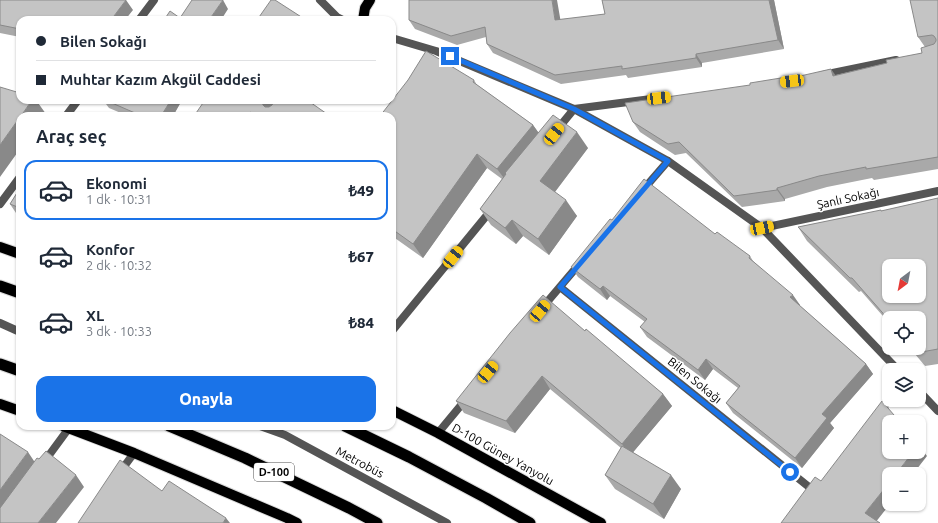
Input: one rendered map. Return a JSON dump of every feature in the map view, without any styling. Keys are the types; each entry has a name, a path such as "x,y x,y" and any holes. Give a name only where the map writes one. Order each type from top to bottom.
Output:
{"highway":[{"path":"0,286 16,292"},
{"path":"0,364 16,370"},
{"name":"D-100","path":"178,430 245,458 377,523"},
{"path":"354,430 409,456 530,523"}],"main road":[{"path":"364,16 370,0"},
{"path":"0,247 16,253"},
{"path":"0,404 16,410"},
{"name":"D-100 Güney Yanyolu","path":"396,412 438,433 601,523"},
{"path":"74,430 134,453 297,523"}],"street":[{"path":"141,16 154,0"},
{"path":"320,0 336,16"},
{"path":"396,40 574,109 668,161 762,228 891,363"},
{"path":"814,77 907,57"},
{"path":"548,140 574,109 668,97"},
{"path":"637,197 668,161"},
{"path":"0,204 16,182"},
{"name":"Şanlı Sokağı","path":"762,228 938,191"},
{"path":"396,325 498,201"},
{"path":"534,317 586,257"},
{"name":"Bilen Sokağı","path":"560,287 815,492"},
{"path":"0,323 16,332"},
{"path":"0,328 16,333"},
{"path":"438,433 473,390"},
{"path":"926,397 937,407"},
{"path":"874,418 883,407"},
{"path":"40,467 64,430"},
{"name":"Metrobüs","path":"271,430 284,435 447,523"},
{"path":"114,480 134,453"}],"building":[{"path":"0,0 126,0 114,16 16,16 16,28 0,25"},
{"path":"192,0 223,0 212,16 181,16"},
{"path":"271,0 275,0 300,16 260,16"},
{"path":"409,0 552,0 555,20 605,14 602,0 769,0 778,40 696,54 696,58 622,69 622,66 555,75 487,44 485,27 451,36 409,20"},
{"path":"910,0 938,0 938,157 866,169 866,167 819,176 777,188 777,190 734,196 679,142 668,144 633,122 625,103 750,85 750,83 787,77 787,79 831,69 833,76 887,63 886,60 922,53 921,48 934,44 936,39 932,35 918,37"},
{"path":"170,11 177,16 167,16"},
{"path":"426,51 474,80 473,82 533,125 497,169 477,154 413,244 396,232 396,112 383,112 389,104 396,104 396,95 408,80"},
{"path":"0,87 16,92 16,104 29,104 24,112 16,112 16,123 0,145"},
{"path":"114,104 168,104 164,112 133,112"},
{"path":"202,104 263,104 265,107 269,107 273,104 313,104 324,112 250,112 197,112"},
{"path":"553,115 577,132 540,181 566,200 538,239 512,220 505,228 480,209 506,174 505,173"},
{"path":"644,179 715,234 717,232 750,256 749,258 793,295 790,297 866,364 822,414 827,418 795,458 726,403 740,386 706,359 698,370 640,327 647,319 603,286 600,289 571,267 610,219 612,220"},
{"path":"16,194 16,206 10,204"},
{"path":"938,198 938,349 926,351 926,311 882,312 852,278 850,278 798,227"},
{"path":"543,295 663,394 622,444 542,376 506,421 456,401 510,333"},
{"path":"882,401 882,407 887,407 894,415 882,415 882,459 908,459 901,467 882,467 882,492 865,513 880,523 781,523 815,477 821,481"},
{"path":"0,434 28,452 0,490"},
{"path":"622,446 671,475 653,504 605,475"},
{"path":"46,451 76,475 38,523 0,523 0,508 37,458 39,459"},
{"path":"120,460 162,491 169,481 226,518 223,523 78,523"}],"route":[{"path":"450,56 574,109 668,161 560,287 790,472"}]}
